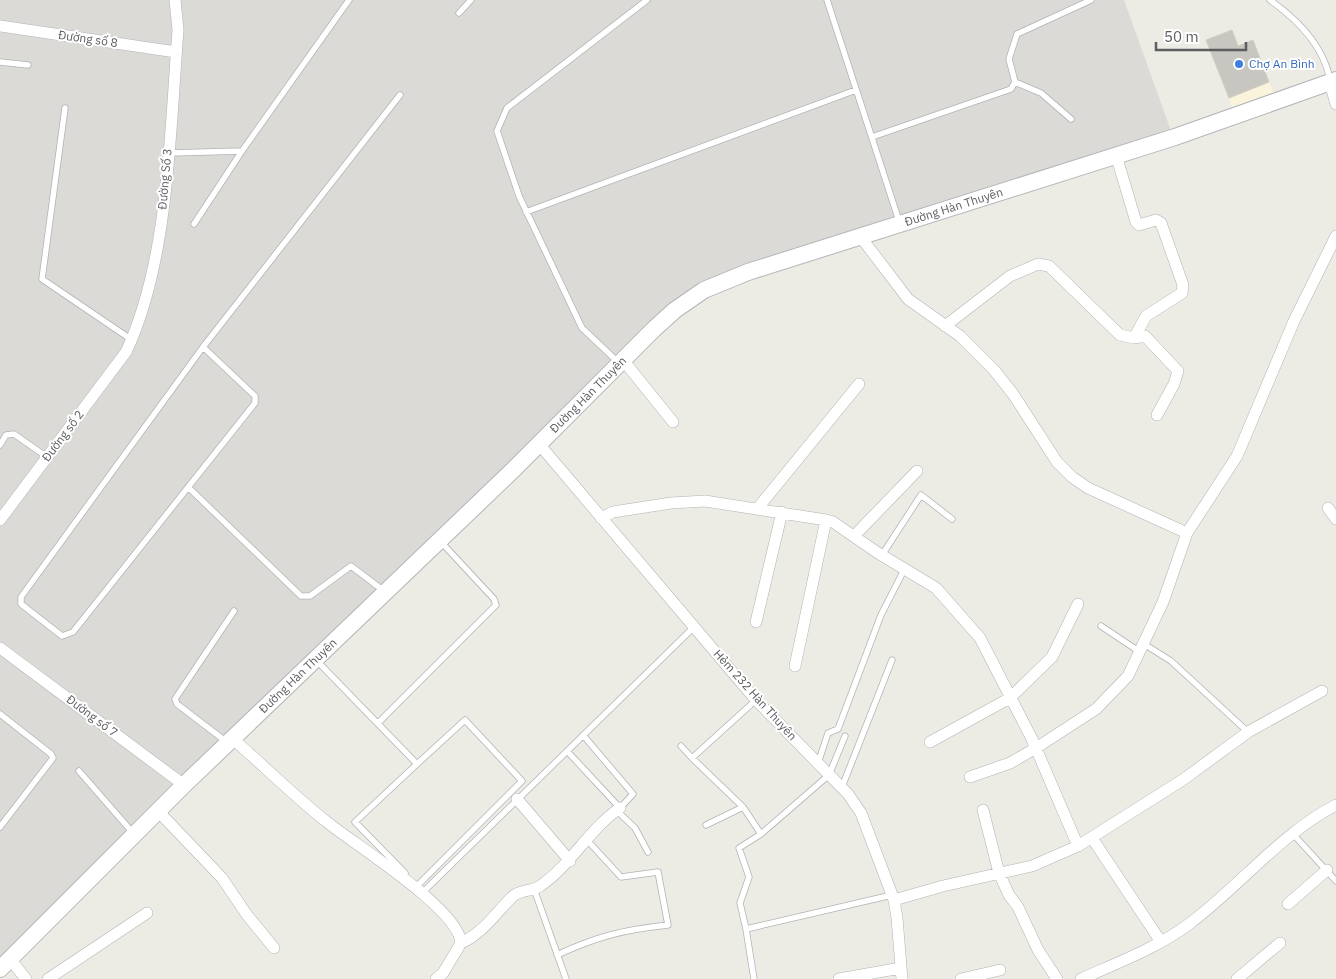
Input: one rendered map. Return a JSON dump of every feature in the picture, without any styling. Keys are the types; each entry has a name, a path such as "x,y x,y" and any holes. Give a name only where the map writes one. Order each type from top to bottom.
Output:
{"street":[{"name":"Đường Số 3","path":"126,352 132,340 156,250 178,30 175,0"},
{"name":"Đường số 8","path":"0,26 176,52"},
{"path":"1333,81 1336,104"},
{"name":"Đường Hàn Thuyên","path":"5,964 184,785 440,540 621,362 675,310 704,290 748,272 1116,155 1333,81"},
{"path":"1116,155 1136,222 1139,225 1156,220 1162,223 1183,285 1182,293 1146,316 1134,338"},
{"path":"860,236 908,299 960,336 994,370 1014,394 1057,462 1072,476 1088,488 1187,533"},
{"path":"970,777 1010,762 1036,748 1096,709 1128,676 1164,602 1187,533 1237,456 1294,321 1336,236"},
{"path":"946,326 1010,276 1038,264 1049,266 1120,334 1134,338 1145,336 1178,371 1174,384 1157,415"},
{"name":"Đường số 2","path":"0,520 126,352"},
{"path":"621,362 673,422"},
{"path":"757,509 859,384"},
{"name":"Hẻm 232 Hàn Thuyên","path":"539,444 756,700 842,787 861,813 893,898 897,918 901,973"},
{"path":"854,536 916,471"},
{"path":"601,518 614,512 671,503 705,501 826,520 833,522 936,588 980,638 1036,748 1078,846"},
{"path":"1328,508 1336,518"},
{"path":"756,622 782,512"},
{"path":"795,666 826,520"},
{"path":"930,742 1010,698 1052,657 1078,604"},
{"name":"Đường số 7","path":"0,648 184,785"},
{"path":"893,898 1032,866 1078,846 1176,784 1248,732 1322,691"},
{"path":"230,741 326,822 421,894 449,919 462,943"},
{"path":"518,799 570,861"},
{"path":"1081,979 1161,942 1188,925 1292,833 1336,804"},
{"path":"436,979 462,943 470,939 493,919 514,895 521,891 534,889 570,861 586,838 618,809"},
{"path":"983,810 1000,873 1038,950 1058,979"},
{"path":"158,811 222,878 247,915 274,948"},
{"path":"1092,838 1161,942"},
{"path":"1288,904 1327,870"},
{"path":"48,979 147,913"},
{"path":"1243,977 1280,943"},
{"path":"5,964 26,979"},
{"path":"961,979 1000,970"},
{"path":"838,979 901,973"}],"lane":[{"path":"194,224 242,151 350,0"},
{"path":"459,13 470,0"},
{"path":"621,362 582,328 526,212 497,131 507,108 647,0"},
{"path":"827,0 900,223"},
{"path":"872,137 1011,89 1015,82 1009,59 1017,34 1091,0"},
{"path":"1270,0 1291,16 1320,51 1333,81"},
{"path":"0,62 28,65"},
{"path":"1015,82 1041,93 1071,119"},
{"path":"526,212 856,90"},
{"path":"203,347 256,399 189,488 73,632 62,636 21,604 21,597 203,347 400,95"},
{"path":"65,108 42,279 132,340"},
{"path":"167,153 242,151"},
{"path":"0,445 6,435 14,434 47,457"},
{"path":"189,488 301,596 310,596 351,566 386,592"},
{"path":"882,555 921,495 952,519"},
{"path":"378,723 496,605 494,599 440,540"},
{"path":"818,763 828,733 838,729 881,615 905,568"},
{"path":"230,741 177,704 174,699 234,612"},
{"path":"1101,626 1171,661 1248,732"},
{"path":"421,894 694,627"},
{"path":"316,659 417,764"},
{"path":"842,787 892,660"},
{"path":"692,758 756,700"},
{"path":"0,714 51,754 53,758 0,827"},
{"path":"464,720 522,781 417,886 355,822 417,764 464,720"},
{"path":"583,736 633,794 618,809"},
{"path":"754,979 740,903 749,877 739,848 760,834 829,774 845,736"},
{"path":"681,746 743,806 760,834"},
{"path":"566,751 635,828 648,852"},
{"path":"79,772 135,834"},
{"path":"706,825 743,806"},
{"path":"1292,833 1336,881"},
{"path":"557,955 590,940 627,929 668,926 658,872 621,877 586,838"},
{"path":"534,889 566,979"},
{"path":"746,929 893,898"}],"shaded area":[{"path":"0,0 1124,0 1171,131 701,284 507,466 0,960"},
{"name":"Chợ An Bình","path":"1232,30 1238,45 1253,40 1275,96 1233,110 1206,40"}],"building":[{"name":"Chợ An Bình","path":"1232,30 1238,46 1253,40 1269,82 1229,98 1206,40"}],"place":[{"name":"Chợ An Bình","path":"1239,64"}]}
